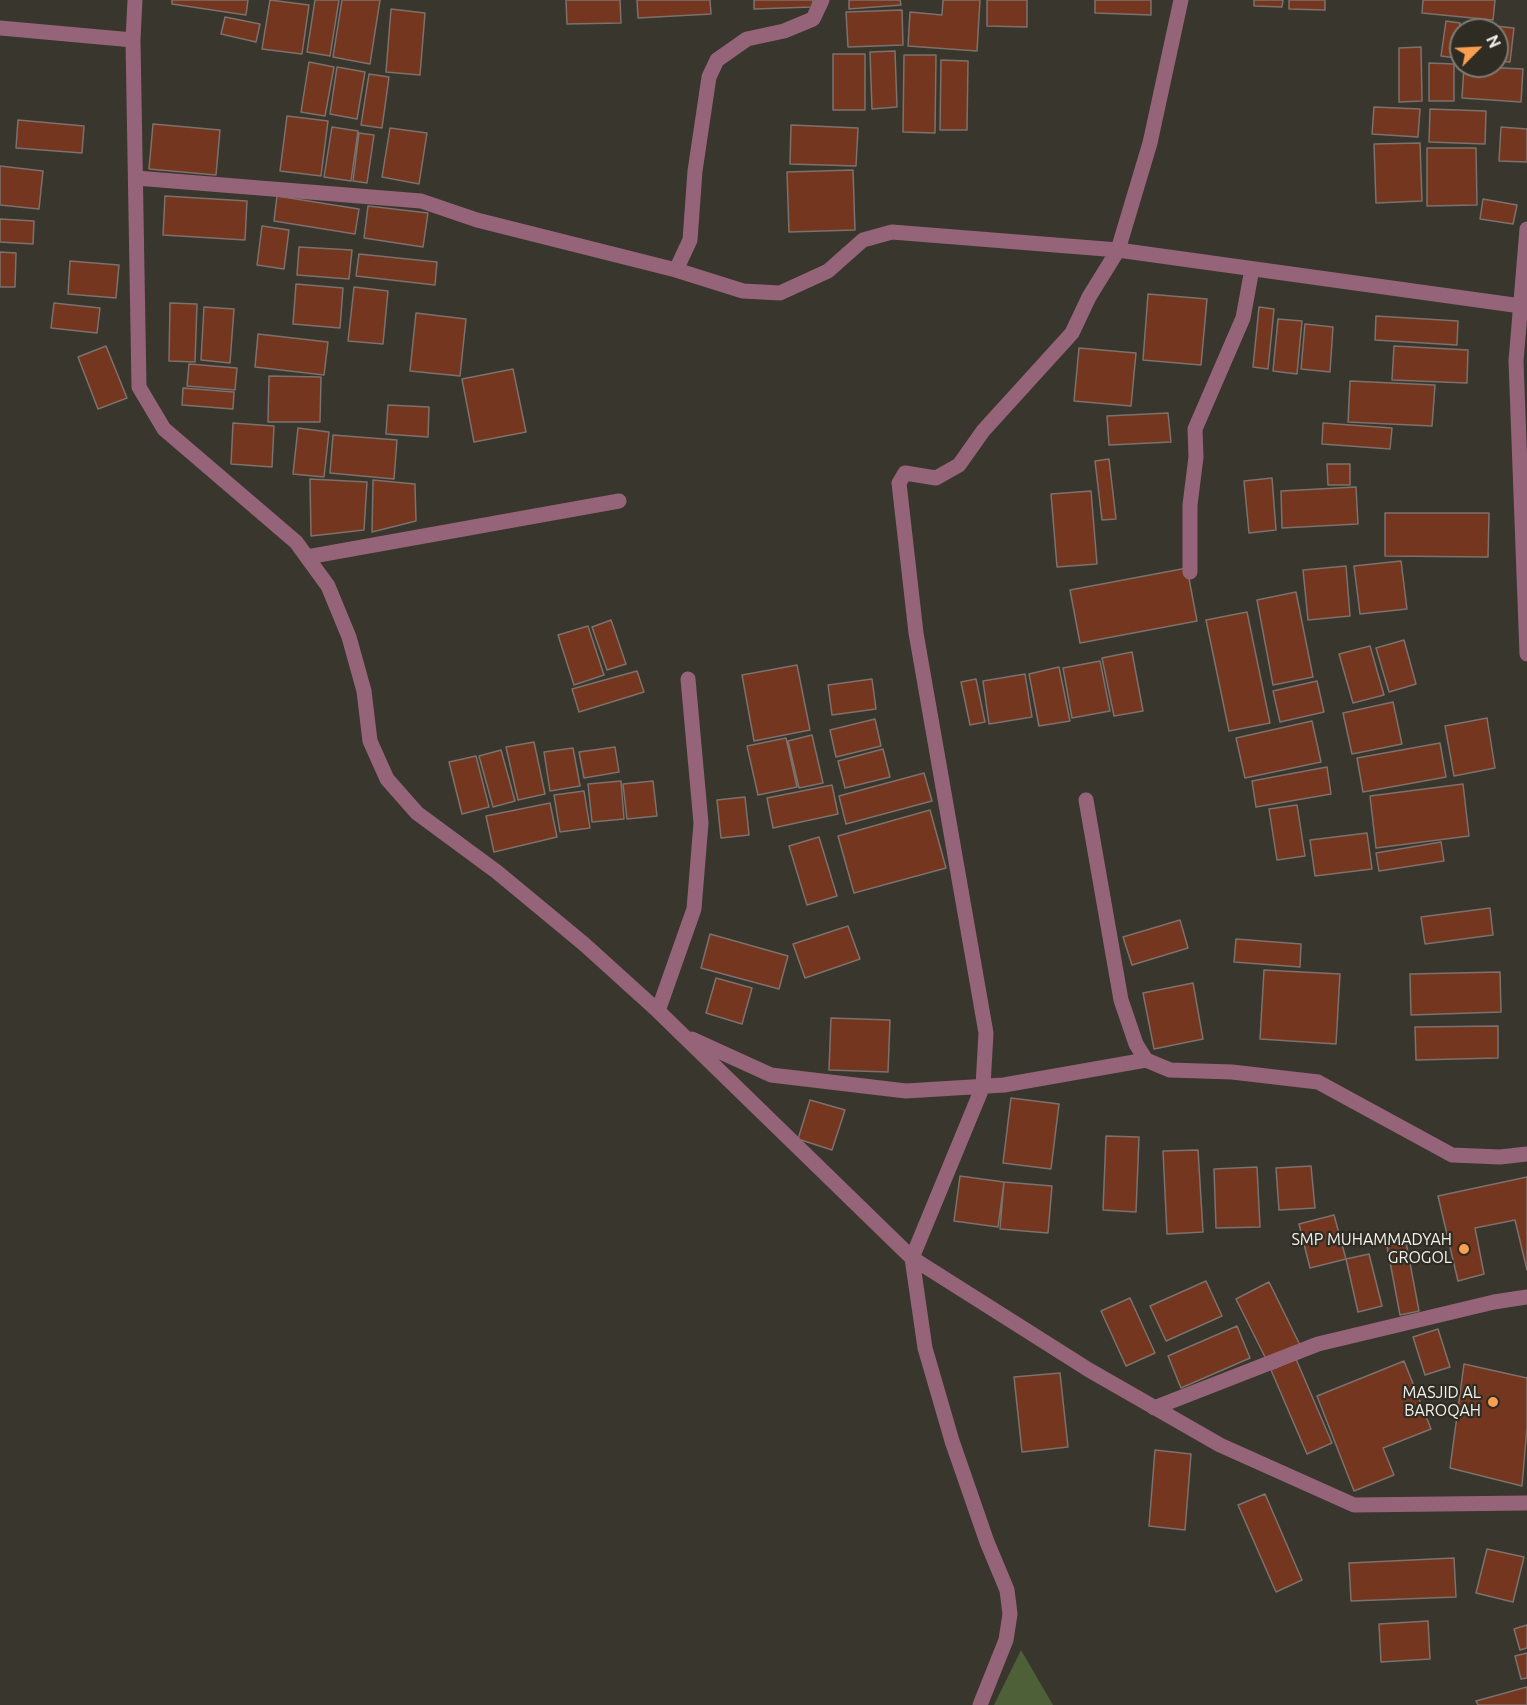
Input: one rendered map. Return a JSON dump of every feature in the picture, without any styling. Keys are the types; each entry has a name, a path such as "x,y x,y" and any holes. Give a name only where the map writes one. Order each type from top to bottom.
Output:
{"street":[{"path":"135,0 133,40 139,387 164,429 296,542 328,586 349,637 364,691 370,741 387,778 417,813 497,872 584,944 658,1011 912,1258 1089,1370 1220,1445 1354,1505 1527,1503"},
{"path":"676,270 690,240 695,171 709,77 717,60 747,39 784,31 813,19 822,0"},
{"path":"980,1705 1006,1640 1010,1614 1007,1590 987,1542 952,1441 925,1348 912,1258 983,1086 986,1033 916,633 899,483 905,473 936,478 959,465 983,431 1072,333 1089,297 1118,250 1150,144 1181,0"},
{"path":"0,28 133,40"},
{"path":"136,178 421,201 477,220 676,270 743,291 780,293 828,271 862,240 892,232 1118,250 1521,306"},
{"path":"1527,229 1516,361 1525,530 1527,654"},
{"path":"1190,572 1190,505 1196,457 1195,429 1242,318 1252,269"},
{"path":"307,557 619,501"},
{"path":"658,1011 694,909 701,823 688,679"},
{"path":"1086,800 1121,1000 1136,1044 1146,1060"},
{"path":"681,1035 771,1075 906,1091 1004,1085 1146,1060 1170,1070 1232,1072 1318,1082 1452,1155 1500,1157 1527,1154"},
{"path":"1154,1407 1317,1344 1494,1302 1527,1298"}],"green space":[{"path":"1021,1650 1053,1705 994,1705"}],"building":[{"path":"172,0 248,0 246,15 172,4"},
{"path":"270,0 309,5 302,54 262,49"},
{"path":"315,0 339,0 330,56 307,52"},
{"path":"342,0 380,0 370,64 333,57"},
{"path":"566,0 620,0 621,23 567,24"},
{"path":"637,0 710,0 711,14 638,18"},
{"path":"754,0 813,0 812,7 754,9"},
{"path":"849,0 900,0 901,5 849,9"},
{"path":"943,0 980,0 977,51 908,46 910,12 942,15"},
{"path":"987,0 1027,0 1027,27 987,26"},
{"path":"1095,0 1151,0 1151,15 1095,13"},
{"path":"1254,0 1283,0 1282,7 1254,6"},
{"path":"1289,0 1325,0 1325,10 1289,9"},
{"path":"1423,0 1495,0 1493,18 1422,13"},
{"path":"391,9 425,13 420,75 386,72"},
{"path":"902,10 903,45 848,47 846,12"},
{"path":"225,17 260,24 256,42 221,34"},
{"path":"1446,21 1449,21 1449,57 1441,56"},
{"path":"1509,27 1514,28 1509,62"},
{"path":"1421,47 1422,101 1399,102 1399,48"},
{"path":"895,51 897,107 872,109 870,52"},
{"path":"833,54 865,54 865,110 833,110"},
{"path":"904,55 936,55 935,133 903,132"},
{"path":"941,60 968,61 967,130 940,130"},
{"path":"309,62 334,67 325,116 301,112"},
{"path":"1429,63 1449,64 1449,78 1454,78 1454,101 1429,101"},
{"path":"337,67 365,72 357,119 330,114"},
{"path":"1509,68 1523,69 1521,102 1462,98 1463,78 1509,78"},
{"path":"369,74 389,77 382,128 361,125"},
{"path":"1374,107 1420,109 1418,137 1372,134"},
{"path":"1430,109 1486,111 1485,144 1429,142"},
{"path":"287,116 328,121 321,176 280,171"},
{"path":"18,120 84,126 82,153 16,148"},
{"path":"153,124 220,130 216,175 149,169"},
{"path":"791,125 858,128 856,166 790,164"},
{"path":"332,127 358,131 351,181 324,177"},
{"path":"1501,127 1527,129 1527,162 1499,161"},
{"path":"390,128 427,133 419,184 382,177"},
{"path":"359,133 374,135 367,183 353,181"},
{"path":"1420,143 1422,201 1376,203 1374,144"},
{"path":"1427,148 1476,148 1477,205 1427,206"},
{"path":"0,166 43,171 39,209 0,205"},
{"path":"853,170 855,230 789,232 787,172"},
{"path":"165,196 247,201 245,240 163,235"},
{"path":"277,196 359,209 355,234 274,221"},
{"path":"1483,199 1517,205 1513,224 1480,219"},
{"path":"368,206 428,213 423,247 364,238"},
{"path":"0,219 34,221 33,244 0,242"},
{"path":"262,226 289,230 284,269 257,265"},
{"path":"299,247 352,250 349,279 297,275"},
{"path":"0,252 16,253 15,287 0,287"},
{"path":"359,254 437,262 435,285 356,276"},
{"path":"70,261 119,265 116,298 68,294"},
{"path":"296,284 343,288 340,328 293,324"},
{"path":"354,287 388,291 383,344 348,341"},
{"path":"1148,294 1207,299 1201,365 1143,360"},
{"path":"54,303 100,308 97,333 51,328"},
{"path":"170,303 197,304 195,362 169,361"},
{"path":"204,307 234,309 230,363 201,360"},
{"path":"1259,307 1274,309 1268,369 1253,367"},
{"path":"416,313 466,319 460,376 410,371"},
{"path":"1376,316 1458,321 1457,345 1375,340"},
{"path":"1278,319 1302,321 1297,374 1273,371"},
{"path":"1305,324 1333,327 1330,372 1301,369"},
{"path":"258,334 328,342 324,375 255,367"},
{"path":"106,346 127,398 98,409 78,357"},
{"path":"1394,346 1468,350 1467,383 1392,380"},
{"path":"1079,348 1136,353 1131,406 1074,401"},
{"path":"189,364 237,368 235,390 187,386"},
{"path":"513,369 526,432 474,442 462,379"},
{"path":"269,376 321,377 320,422 268,422"},
{"path":"1350,381 1435,385 1432,426 1348,422"},
{"path":"183,388 234,392 233,409 182,405"},
{"path":"388,405 429,407 428,437 386,434"},
{"path":"1168,413 1171,442 1109,445 1107,416"},
{"path":"233,423 274,426 272,467 231,464"},
{"path":"1323,423 1392,428 1390,449 1322,444"},
{"path":"298,428 329,432 324,477 293,474"},
{"path":"333,435 397,440 394,479 330,473"},
{"path":"1109,459 1116,519 1102,520 1095,461"},
{"path":"1327,464 1350,464 1350,485 1328,485"},
{"path":"1272,478 1276,530 1249,533 1244,481"},
{"path":"310,479 367,482 364,530 311,536"},
{"path":"373,480 415,484 416,521 372,532"},
{"path":"1356,487 1358,524 1282,528 1281,491"},
{"path":"1091,491 1097,564 1057,567 1051,494"},
{"path":"1385,513 1489,513 1488,557 1385,556"},
{"path":"1401,561 1407,609 1360,614 1354,566"},
{"path":"1346,566 1350,616 1308,620 1303,570"},
{"path":"1187,568 1197,621 1080,643 1070,590"},
{"path":"1296,592 1313,677 1273,685 1257,600"},
{"path":"1247,612 1270,723 1229,731 1206,620"},
{"path":"611,620 626,664 607,670 592,627"},
{"path":"588,626 604,675 574,685 558,635"},
{"path":"1404,640 1416,684 1389,692 1376,648"},
{"path":"1370,646 1384,695 1353,703 1339,654"},
{"path":"1132,652 1143,711 1114,716 1102,658"},
{"path":"1100,661 1110,711 1072,718 1063,668"},
{"path":"797,665 810,730 754,741 742,675"},
{"path":"1059,667 1070,721 1039,726 1029,674"},
{"path":"637,671 644,692 579,712 572,689"},
{"path":"1025,674 1032,717 989,724 983,681"},
{"path":"872,679 876,709 832,715 828,685"},
{"path":"976,679 985,722 970,725 961,682"},
{"path":"1317,681 1324,712 1280,722 1273,691"},
{"path":"1393,702 1402,744 1352,754 1343,713"},
{"path":"1487,718 1495,768 1454,776 1445,726"},
{"path":"875,719 881,746 836,757 830,730"},
{"path":"1312,721 1321,762 1245,778 1236,738"},
{"path":"812,735 823,783 799,788 788,741"},
{"path":"786,738 797,787 758,795 747,746"},
{"path":"534,742 545,794 518,800 506,747"},
{"path":"1440,743 1446,777 1363,792 1357,758"},
{"path":"615,747 619,772 584,778 579,752"},
{"path":"573,748 580,786 550,791 544,752"},
{"path":"883,749 890,777 845,788 838,761"},
{"path":"501,750 515,801 493,807 479,756"},
{"path":"476,756 489,807 462,814 449,762"},
{"path":"1327,767 1331,794 1256,807 1252,781"},
{"path":"924,773 932,801 846,824 839,796"},
{"path":"621,781 624,819 592,822 588,784"},
{"path":"653,781 657,816 627,819 623,784"},
{"path":"1463,784 1469,836 1376,848 1370,796"},
{"path":"832,785 838,814 773,828 767,798"},
{"path":"584,791 590,828 560,832 554,795"},
{"path":"745,797 749,835 721,838 717,800"},
{"path":"550,803 557,837 494,852 486,816"},
{"path":"1297,805 1305,856 1277,860 1269,809"},
{"path":"930,810 946,868 854,893 838,836"},
{"path":"1367,833 1372,869 1315,876 1310,840"},
{"path":"819,837 837,896 807,905 789,846"},
{"path":"1441,842 1444,861 1379,871 1376,853"},
{"path":"1490,908 1493,935 1425,944 1421,917"},
{"path":"1180,920 1188,948 1132,965 1123,937"},
{"path":"848,926 860,959 805,978 793,944"},
{"path":"710,934 788,956 779,989 701,968"},
{"path":"1236,939 1301,944 1300,967 1234,962"},
{"path":"1264,970 1340,974 1336,1044 1260,1039"},
{"path":"1500,972 1501,1012 1411,1015 1410,974"},
{"path":"716,978 752,988 742,1024 706,1013"},
{"path":"1193,983 1203,1039 1154,1049 1143,993"},
{"path":"831,1018 890,1020 888,1072 829,1070"},
{"path":"1498,1026 1498,1058 1416,1060 1415,1027"},
{"path":"1011,1098 1059,1104 1051,1169 1003,1163"},
{"path":"810,1100 845,1110 832,1150 798,1139"},
{"path":"1106,1136 1139,1137 1136,1212 1103,1210"},
{"path":"1198,1150 1203,1232 1167,1234 1163,1151"},
{"path":"1311,1166 1315,1208 1279,1210 1276,1168"},
{"path":"1257,1167 1260,1227 1216,1228 1214,1169"},
{"path":"960,1176 1004,1182 998,1227 954,1221"},
{"name":"SMP MUHAMMADYAH GROGOL","path":"1527,1177 1527,1270 1515,1220 1475,1228 1484,1274 1458,1281 1438,1196"},
{"path":"1004,1182 1052,1186 1048,1233 1000,1229"},
{"path":"1334,1215 1346,1259 1310,1268 1299,1224"},
{"path":"1406,1242 1419,1311 1400,1315 1387,1246"},
{"path":"1369,1254 1382,1306 1358,1312 1346,1259"},
{"path":"1206,1281 1222,1316 1166,1341 1150,1306"},
{"path":"1269,1282 1300,1345 1267,1361 1236,1299"},
{"path":"1130,1298 1155,1353 1126,1366 1101,1311"},
{"path":"1237,1326 1250,1358 1181,1388 1168,1356"},
{"path":"1438,1329 1450,1367 1425,1375 1413,1337"},
{"path":"1296,1359 1332,1443 1307,1454 1271,1370"},
{"path":"1404,1361 1431,1429 1383,1448 1394,1475 1354,1491 1317,1396"},
{"name":"MASJID AL BAROQAH","path":"1464,1364 1527,1378 1527,1427 1522,1486 1450,1468"},
{"path":"1060,1373 1068,1447 1022,1452 1014,1377"},
{"path":"1155,1450 1191,1454 1185,1530 1149,1526"},
{"path":"1265,1494 1302,1580 1276,1592 1238,1505"},
{"path":"1487,1549 1524,1557 1513,1602 1476,1593"},
{"path":"1454,1558 1456,1597 1351,1601 1349,1563"},
{"path":"1428,1621 1430,1659 1381,1662 1379,1624"},
{"path":"1527,1625 1527,1648 1520,1650 1514,1629"},
{"path":"1527,1653 1527,1678 1521,1679 1515,1656"},
{"path":"1527,1687 1527,1705 1478,1705 1476,1701"}],"place":[{"name":"SMP MUHAMMADYAH GROGOL","path":"1464,1249"},
{"name":"MASJID AL BAROQAH","path":"1493,1402"}]}
